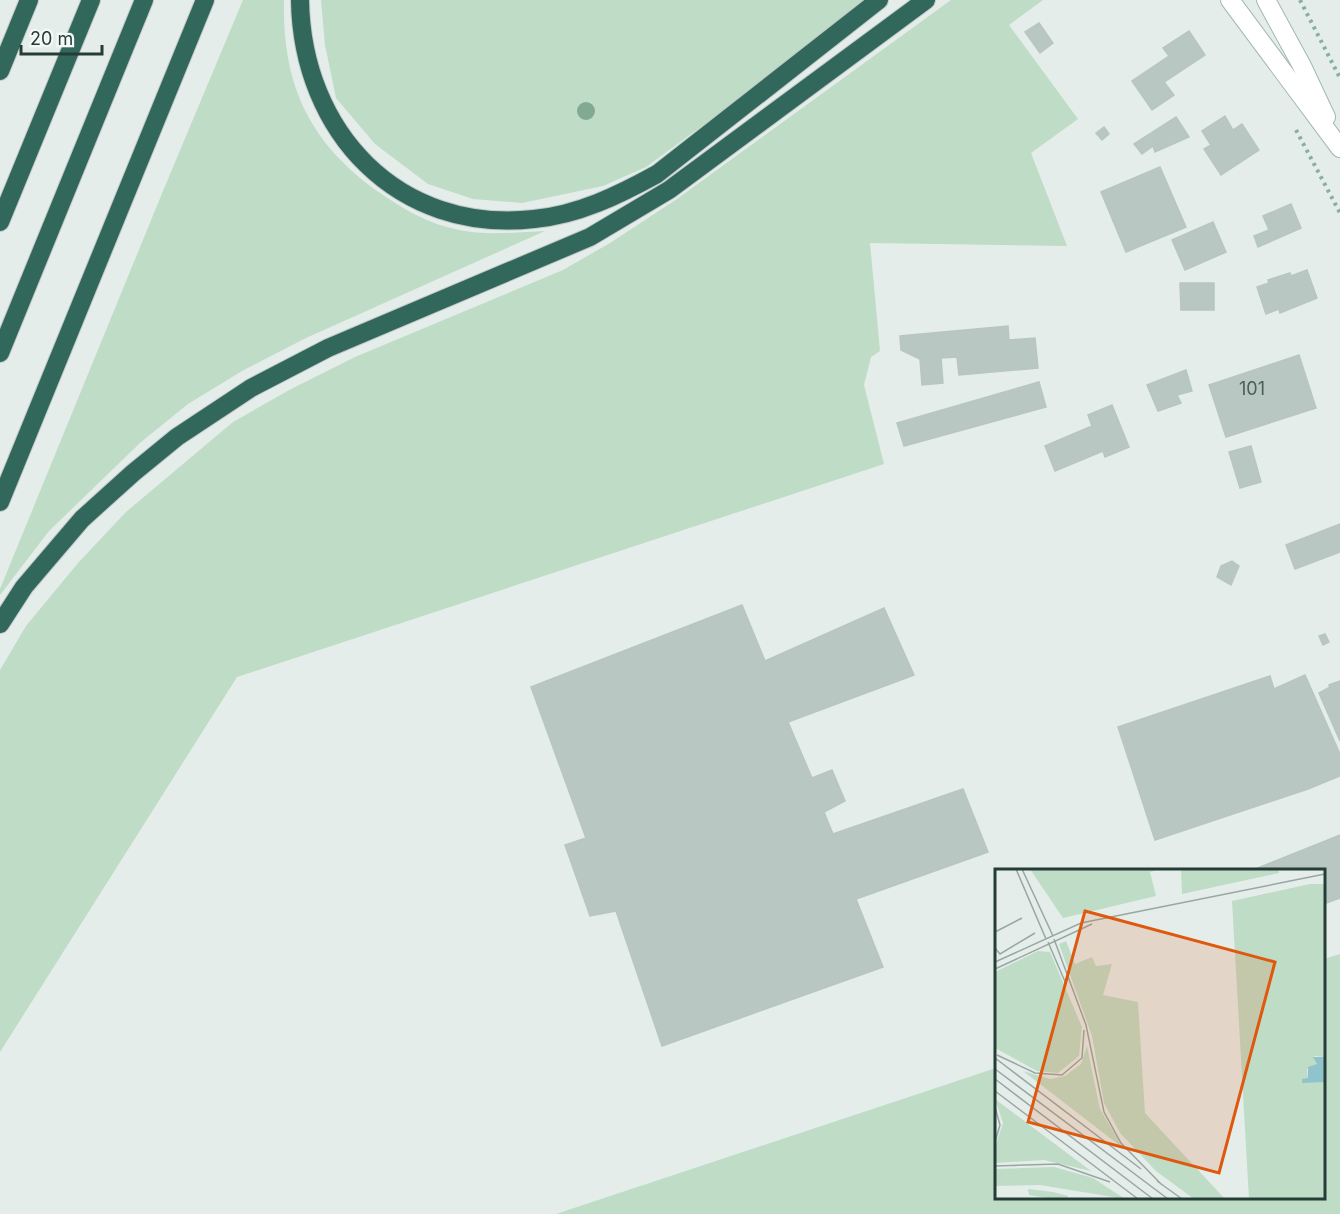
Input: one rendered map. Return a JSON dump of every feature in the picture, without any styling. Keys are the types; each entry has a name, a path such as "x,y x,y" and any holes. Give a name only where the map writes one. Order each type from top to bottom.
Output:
{"highway":[{"path":"0,71 29,0"},
{"path":"0,222 91,0"},
{"path":"0,353 144,0"},
{"path":"0,502 205,0"},
{"path":"300,0 300,15 307,54 317,91 333,123 355,154 381,177 407,195 433,208 474,217 505,220 534,219 565,214 621,194 657,174 879,0"},
{"path":"0,624 24,586 82,519 177,437 251,388 328,348 590,237 669,189 926,0"}],"main road":[{"path":"1230,0 1340,147"},
{"path":"1266,0 1302,66 1340,147"}],"path":[{"path":"1300,0 1340,78"}],"green space":[{"path":"243,0 284,0 288,58 304,109 317,131 334,152 353,172 377,191 416,215 448,227 481,233 545,231 306,338 242,371 188,404 141,442 49,531 0,595 0,589"},
{"path":"321,0 874,0 646,167 603,186 522,203 473,199 428,184 375,144 336,98 325,45"},
{"path":"951,0 1043,0 1009,25 1078,119 1031,153 1067,246 870,243 880,351 871,357 864,385 884,464 237,677 0,1052 0,670 26,626 78,563 126,512 233,422 291,389 355,357 563,270 610,243 677,199"},
{"path":"1340,954 1340,1214 556,1214 995,1068 995,1199 1325,1199 1325,959"}],"building":[{"path":"1039,23 1053,43 1040,53 1025,32"},
{"path":"1189,31 1205,55 1164,82 1174,95 1152,110 1132,81 1169,56 1163,48"},
{"path":"1225,116 1233,130 1242,124 1259,150 1221,175 1204,149 1211,145 1202,131"},
{"path":"1176,117 1189,137 1155,152 1153,146 1142,154 1134,144"},
{"path":"1104,127 1109,134 1102,140 1096,133"},
{"path":"1160,167 1186,227 1126,252 1101,192"},
{"path":"1291,204 1301,228 1258,247 1254,236 1269,230 1263,216"},
{"path":"1213,222 1226,252 1185,270 1172,240"},
{"path":"1307,270 1317,298 1280,313 1279,309 1266,314 1257,287 1269,283 1268,280 1290,273 1291,276"},
{"path":"1180,283 1214,283 1214,310 1181,310"},
{"path":"1008,326 1009,340 1035,338 1038,368 959,375 957,357 941,358 943,383 922,385 920,359 901,350 900,336"},
{"path":"1299,355 1316,408 1226,437 1209,385"},
{"path":"1186,370 1192,391 1177,395 1181,403 1158,411 1147,385"},
{"path":"1039,382 1046,407 904,446 897,423"},
{"path":"1112,405 1129,447 1105,457 1103,451 1055,471 1045,446 1092,426 1088,415"},
{"path":"1251,446 1261,482 1240,488 1229,452"},
{"path":"1340,524 1340,552 1295,569 1286,545"},
{"path":"1232,561 1239,566 1231,585 1217,577 1221,566"},
{"path":"742,605 765,661 884,608 914,675 788,722 812,778 832,770 845,801 824,812 833,834 963,789 988,852 856,899 883,967 662,1046 616,911 590,916 565,845 586,838 531,687"},
{"path":"1325,634 1329,642 1323,645 1319,636"},
{"path":"1305,675 1340,754 1340,776 1308,789 1155,840 1118,727 1270,676 1274,689"},
{"path":"1340,681 1340,741 1319,693 1330,687 1329,685"},
{"path":"1340,835 1340,898 1325,904 1325,869 1255,869"}]}
